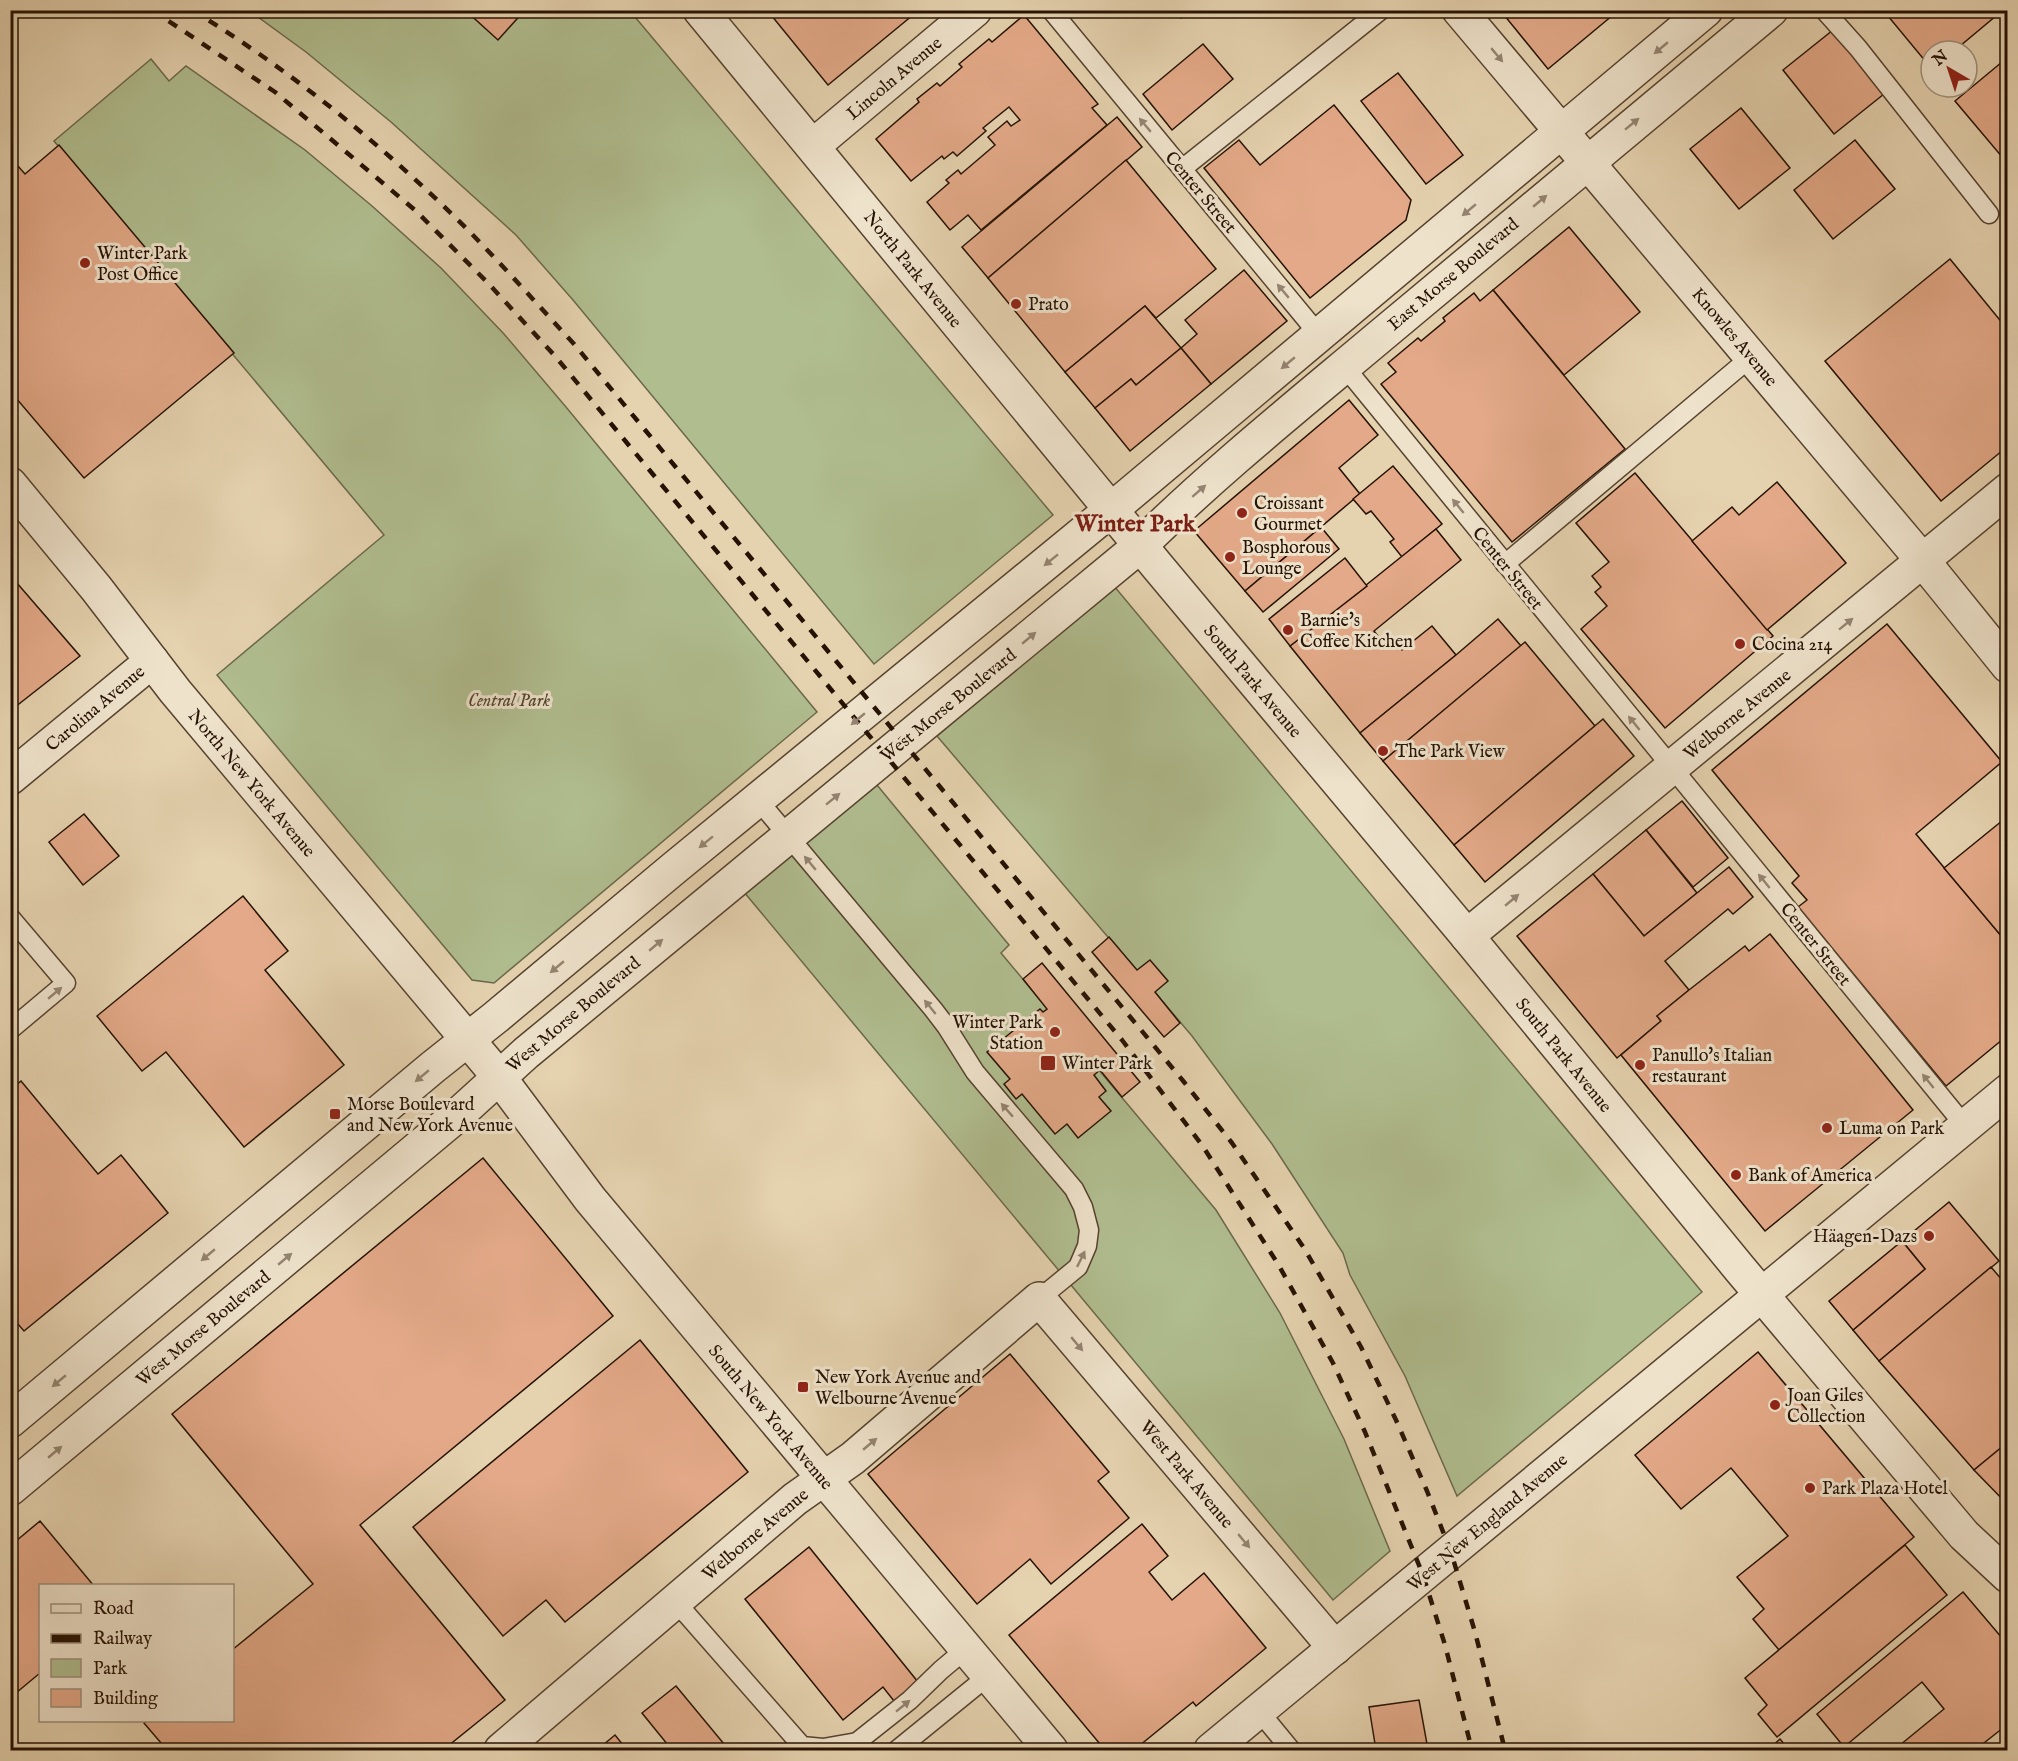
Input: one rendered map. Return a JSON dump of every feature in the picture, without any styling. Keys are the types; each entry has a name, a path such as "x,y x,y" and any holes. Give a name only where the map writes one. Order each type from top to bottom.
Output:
{"street":[{"name":"North Park Avenue","path":"700,10 1126,527"},
{"name":"Lincoln Avenue","path":"813,146 975,10"},
{"name":"Knowles Avenue","path":"1459,10 1923,561 2007,666"},
{"path":"10,1421 758,800 1126,527 1320,336 1706,10"},
{"name":"East Morse Boulevard","path":"1126,527 1169,517 1587,161 1771,10"},
{"name":"Center Street","path":"1320,336 1344,366"},
{"name":"North New York Avenue","path":"10,484 175,692 499,1077"},
{"name":"Welborne Avenue","path":"1467,936 1923,561 2002,506"},
{"name":"West Morse Boulevard","path":"10,1489 788,836 1126,527"},
{"name":"South Park Avenue","path":"1126,527 1964,1535 2007,1576"},
{"name":"Carolina Avenue","path":"10,778 152,661"},
{"path":"673,869 704,905"},
{"name":"South New York Avenue","path":"499,1077 590,1199 1051,1750"},
{"name":"West New England Avenue","path":"1211,1750 2007,1091"},
{"name":"Welborne Avenue","path":"501,1750 795,1498 853,1458 1039,1299"},
{"name":"West Park Avenue","path":"1039,1299 1335,1648"}],"lane":[{"name":"Center Street","path":"1051,10 1320,336"},
{"path":"1182,170 1381,10"},
{"path":"1824,10 1858,48 1989,214"},
{"path":"1505,564 1751,357"},
{"name":"Center Street","path":"1344,366 1965,1126"},
{"path":"758,800 933,1009 975,1072 1074,1189 1083,1207 1089,1230 1087,1246 1078,1268 1039,1299"},
{"path":"10,917 66,983 10,1030"},
{"path":"675,1601 802,1746 823,1748 857,1742 910,1700 966,1649"},
{"path":"897,1750 988,1676"},
{"path":"1259,1711 1291,1750"}],"green space":[{"path":"253,10 630,11 1053,515 874,664 573,300 516,235 391,122 306,52 251,12"},
{"name":"Central Park","path":"151,59 169,81 186,66 305,150 441,268 504,334 566,407 817,712 494,983 472,980 217,675 384,535 54,141"},
{"path":"1114,586 1702,1292 1457,1496 1405,1376 1350,1275 1343,1253 1272,1144 1192,1036 937,736"},
{"path":"877,785 1009,945 1001,953 1216,1210 1280,1313 1344,1439 1390,1551 1333,1600 744,892"}],"building":[{"path":"465,10 525,10 498,40"},
{"path":"767,10 919,10 828,85"},
{"path":"1175,10 1191,10 1181,18"},
{"path":"1500,10 1619,10 1548,69"},
{"path":"1883,10 2003,10 1968,39 1919,39 1919,54"},
{"path":"1024,15 1098,104 1092,108 1107,125 981,230 968,215 950,230 927,202 949,183 946,180 958,170 961,174 995,145 988,137 1007,121 1011,126 1020,120 1009,107 983,128 986,131 957,156 953,152 944,159 942,156 911,181 876,139 919,102 917,99 937,83 940,86 962,67 959,64 989,39 992,42"},
{"path":"1833,30 1884,94 1834,134 1783,70"},
{"path":"1203,44 1233,79 1172,130 1143,94"},
{"path":"2008,57 2008,164 1955,101 1979,99 1979,81"},
{"path":"1398,73 1463,155 1426,184 1361,101"},
{"path":"1334,105 1411,200 1406,220 1310,298 1204,168 1239,140 1260,165"},
{"path":"1741,108 1790,168 1739,209 1690,149"},
{"path":"1117,117 1142,147 988,278 962,247"},
{"path":"1855,140 1895,189 1833,239 1794,190"},
{"name":"Winter Park Post Office","path":"59,145 234,353 84,478 10,391 10,157 25,174"},
{"path":"1126,160 1216,269 1156,318 1145,306 1065,372 988,278"},
{"path":"1569,227 1640,312 1564,375 1493,290"},
{"path":"1950,259 2008,330 2008,446 1941,501 1825,361"},
{"path":"1244,270 1287,321 1211,384 1181,348 1197,334 1185,320"},
{"path":"1493,290 1625,449 1512,542 1381,384 1396,372 1388,363 1418,338 1421,341 1445,321 1443,318 1474,293 1480,301"},
{"path":"1145,306 1181,348 1136,385 1131,379 1095,408 1065,372"},
{"path":"1181,348 1211,384 1130,451 1095,408 1131,379 1136,385"},
{"path":"1349,400 1378,435 1339,468 1360,494 1245,591 1194,531"},
{"path":"1393,466 1442,524 1402,557 1390,542 1394,539 1371,511 1366,514 1353,499"},
{"path":"1635,473 1773,636 1665,728 1581,629 1607,606 1595,592 1601,587 1592,576 1609,562 1576,523"},
{"path":"1777,482 1846,563 1767,630 1692,541 1732,507 1739,515"},
{"path":"1321,527 1339,549 1263,612 1245,591"},
{"path":"1436,529 1461,560 1374,631 1381,640 1389,633 1402,650 1432,626 1456,655 1360,733 1290,646"},
{"path":"1345,558 1367,586 1290,646 1269,619"},
{"path":"10,575 80,656 10,711"},
{"path":"1498,619 1521,646 1383,761 1360,733"},
{"path":"1887,624 2002,762 1916,834 2008,944 2008,1035 1946,1086 1798,907 1807,900 1792,883 1799,876 1712,770"},
{"path":"1525,642 1595,726 1454,845 1383,761"},
{"path":"1603,719 1634,756 1485,882 1454,845"},
{"path":"1682,801 1728,858 1693,887 1646,830"},
{"path":"84,814 119,856 83,885 49,842"},
{"path":"2008,816 2008,944 1944,868"},
{"path":"1646,830 1697,893 1644,936 1593,874"},
{"path":"1729,867 1753,897 1733,914 1728,909 1665,961 1689,990 1657,1016 1661,1021 1617,1058 1517,936 1593,874 1644,936"},
{"path":"243,896 288,951 265,970 344,1065 244,1147 166,1052 142,1071 97,1016"},
{"path":"1770,934 1913,1110 1765,1231 1621,1055 1661,1021 1657,1016 1689,990 1745,946 1749,951"},
{"path":"1109,937 1137,970 1150,960 1168,981 1155,992 1180,1023 1164,1037 1092,952"},
{"name":"Winter Park Station","path":"1042,963 1140,1082 1122,1097 1100,1070 1094,1075 1106,1091 1099,1097 1111,1111 1078,1138 1067,1124 1055,1134 1022,1094 1016,1099 1004,1084 1010,1079 987,1052 1040,1009 1043,1012 1047,1009 1023,979"},
{"path":"21,1081 98,1174 121,1155 168,1213 24,1331 10,1315 10,1090"},
{"path":"483,1158 613,1316 360,1525 505,1700 443,1750 167,1750 144,1723 234,1722 234,1648 313,1584 172,1414"},
{"path":"1949,1202 1999,1261 1879,1361 1853,1330 1925,1269 1902,1241"},
{"path":"1902,1241 1925,1269 1853,1330 1829,1301"},
{"path":"1991,1267 2008,1287 2008,1442 1974,1470 1879,1361"},
{"path":"640,1340 748,1472 565,1622 546,1600 503,1636 413,1527"},
{"name":"Park Plaza Hotel","path":"1758,1352 1914,1537 1779,1650 1753,1619 1764,1609 1737,1577 1788,1536 1731,1468 1681,1509 1635,1455"},
{"path":"1010,1354 1109,1472 1098,1481 1129,1518 1051,1584 1030,1559 977,1604 868,1474"},
{"path":"2008,1442 2008,1505 1974,1470"},
{"path":"40,1521 92,1584 39,1584 39,1674 10,1698 10,1546"},
{"path":"1142,1524 1168,1556 1149,1572 1172,1600 1204,1573 1266,1648 1196,1706 1193,1702 1134,1750 1105,1750 1009,1635"},
{"path":"1905,1545 1947,1595 1777,1737 1758,1714 1767,1705 1745,1678"},
{"path":"809,1547 918,1682 894,1701 883,1687 843,1720 745,1599"},
{"path":"1963,1592 2008,1645 2008,1724 1975,1750 1894,1750 1944,1709 1922,1682 1844,1747 1817,1714"},
{"path":"676,1686 729,1750 672,1750 642,1713"},
{"path":"1419,1700 1427,1744 1376,1750 1369,1707"},
{"path":"615,1735 627,1750 597,1750"},
{"path":"1780,1739 1789,1750 1768,1750"},
{"path":"1427,1744 1428,1750 1386,1750"}],"railway":[{"path":"152,10 275,92 416,211 487,282 555,356 1122,1040 1202,1145 1278,1264 1333,1363 1365,1432 1423,1575 1445,1645 1472,1750"},
{"path":"192,10 266,59 337,112 437,200 522,287 574,344 1232,1143 1304,1248 1361,1347 1396,1420 1451,1552 1475,1632 1505,1750"}],"place":[{"name":"Winter Park Post Office","path":"85,263"},
{"name":"Prato","path":"1016,304"},
{"name":"Croissant Gourmet","path":"1242,513"},
{"name":"Bosphorous Lounge","path":"1230,557"},
{"name":"Barnie's Coffee Kitchen","path":"1288,630"},
{"name":"Cocina 214","path":"1740,644"},
{"name":"The Park View","path":"1383,751"},
{"name":"Winter Park Station","path":"1055,1032"},
{"name":"Winter Park","path":"1048,1063"},
{"name":"Panullo's Italian restaurant","path":"1640,1065"},
{"name":"Morse Boulevard and New York Avenue","path":"335,1114"},
{"name":"Luma on Park","path":"1827,1128"},
{"name":"Bank of America","path":"1736,1175"},
{"name":"Häagen-Dazs","path":"1929,1236"},
{"name":"New York Avenue and Welbourne Avenue","path":"803,1387"},
{"name":"Joan Giles Collection","path":"1775,1405"},
{"name":"Park Plaza Hotel","path":"1810,1488"}],"district":[{"name":"Winter Park","path":"1135,523"}]}
